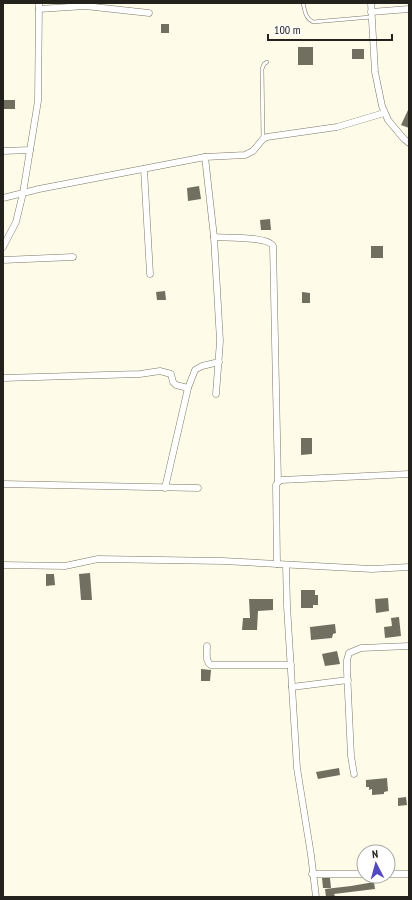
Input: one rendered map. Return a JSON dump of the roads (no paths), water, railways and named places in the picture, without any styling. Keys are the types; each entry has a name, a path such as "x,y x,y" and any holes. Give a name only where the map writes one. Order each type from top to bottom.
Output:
{"street":[{"path":"371,3 375,72 384,112 409,144"},
{"path":"3,248 16,222 23,193 30,150 39,87 39,6 85,6 150,13"},
{"path":"371,14 409,9"},
{"path":"3,198 205,157 245,155 253,151 267,136 337,127 384,112"},
{"path":"3,151 30,150"},
{"path":"205,157 214,237 220,341 216,394"},
{"path":"144,169 150,274"},
{"path":"214,237 259,239 268,241 272,243 273,246 278,482 276,485 277,564"},
{"path":"3,260 73,257"},
{"path":"165,488 188,388 195,370 202,366 218,362"},
{"path":"3,378 140,374 160,371 170,374 176,385 188,388"},
{"path":"278,482 281,480 409,474"},
{"path":"3,484 198,488"},
{"path":"3,564 65,566 98,559 223,561 372,569 409,567"},
{"path":"286,565 297,768 311,854 312,874 316,897"},
{"path":"207,646 208,661 211,665 291,665"},
{"path":"354,774 351,756 347,660 349,653 361,648 409,646"},
{"path":"292,687 348,680"},
{"path":"312,874 356,874"},
{"path":"396,874 409,874"}],"lane":[{"path":"303,3 306,15 313,22 371,14"},
{"path":"263,139 262,70 263,66 267,62"}]}
